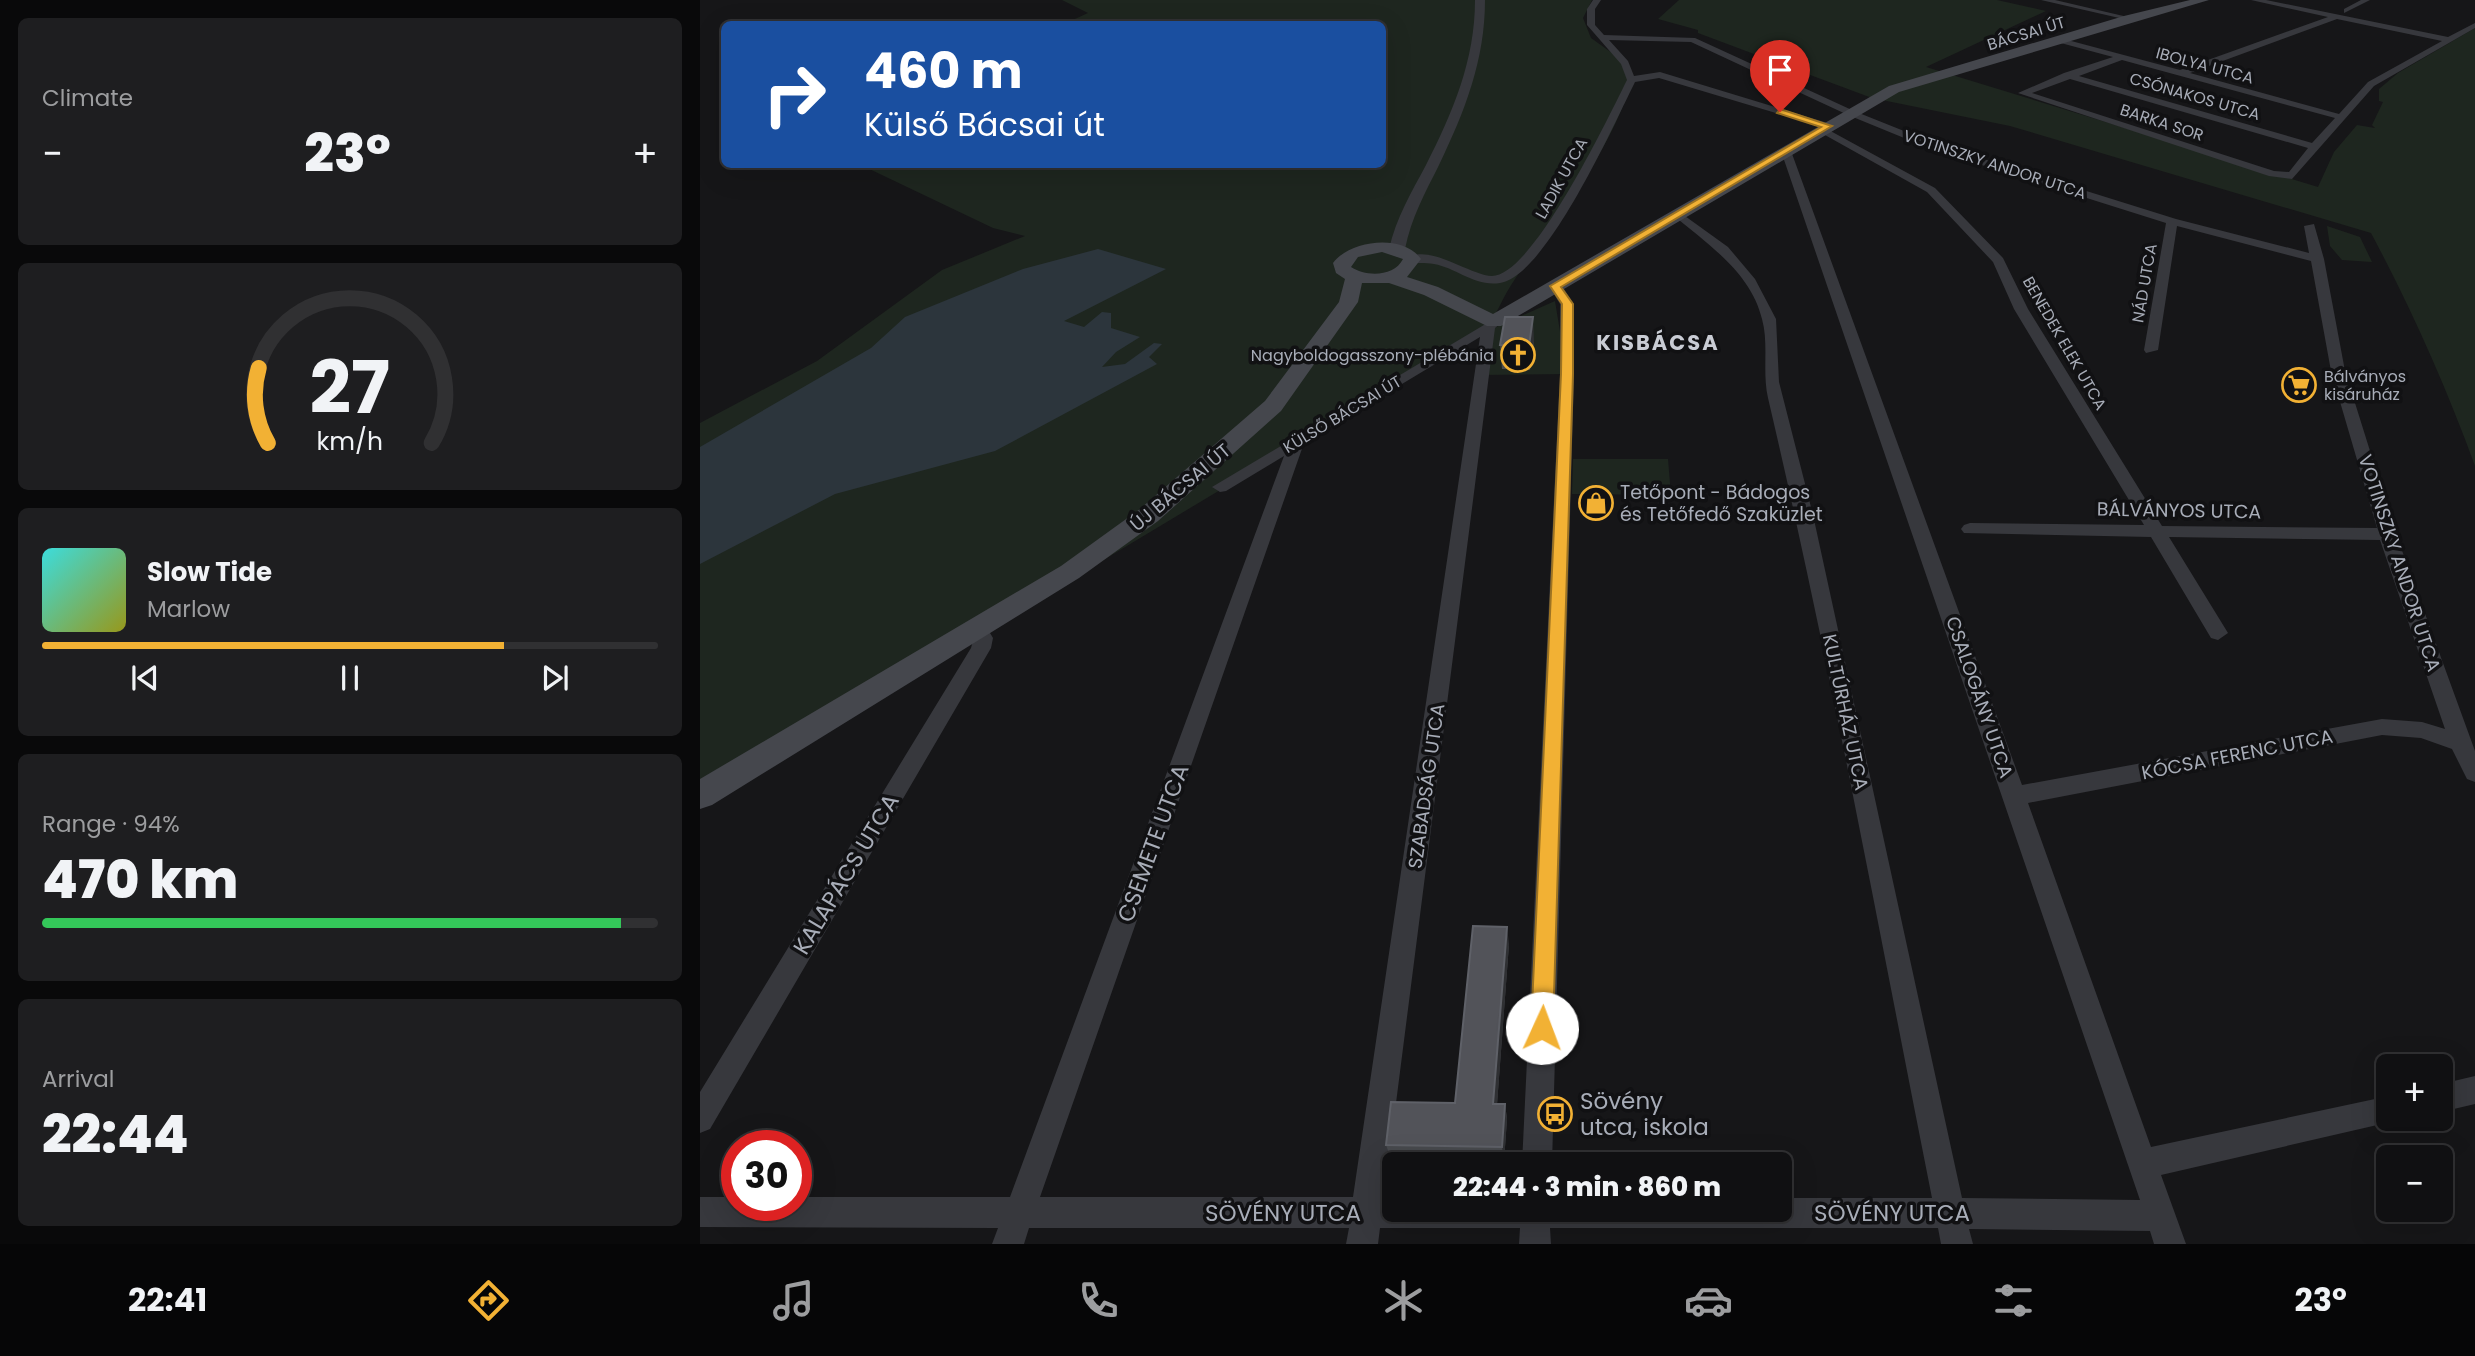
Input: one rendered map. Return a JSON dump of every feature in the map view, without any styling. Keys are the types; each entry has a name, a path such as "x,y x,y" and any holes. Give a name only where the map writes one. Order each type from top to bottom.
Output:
{"main road":[{"name":"BÁCSAI ÚT","path":"1856,109 1894,89 2128,18 2204,0"},
{"name":"KÜLSŐ BÁCSAI ÚT","path":"1491,325 1856,109"},
{"name":"ÚJ BÁCSAI ÚT","path":"1396,267 1355,277 1347,273 1342,263 1352,253 1373,248 1431,291 1491,325"},
{"name":"ÚJ BÁCSAI ÚT","path":"700,795 1070,572 1149,515 1273,406 1349,302 1396,267"},
{"name":"ÚJ BÁCSAI ÚT","path":"1349,302 1355,277"}],"street":[{"name":"ÚJ BÁCSAI ÚT","path":"1396,267 1402,225 1471,76 1482,27 1480,0"},
{"path":"1597,0 1591,9 1591,25 1599,37 1625,62 1631,80"},
{"path":"2045,0 2128,18"},
{"path":"2255,0 2446,39 2475,25"},
{"path":"2347,11 2366,0"},
{"path":"2181,73 2336,17"},
{"name":"VOTINSZKY ANDOR UTCA","path":"1599,37 1692,40 1856,109 1935,147 2172,221 2318,259"},
{"path":"2314,147 2371,84 2441,47 2449,41 2446,39"},
{"name":"IBOLYA UTCA","path":"2060,40 2341,117"},
{"path":"2067,75 2122,57"},
{"name":"BENEDEK ELEK UTCA","path":"1631,80 1652,74 1660,75 1825,128 1931,190 1999,261 2021,309 2218,633"},
{"name":"BARKA SOR","path":"2067,75 2023,93 2273,174 2292,176 2314,147"},
{"name":"CSÓNAKOS UTCA","path":"2067,75 2314,147"},
{"name":"LADIK UTCA","path":"1396,267 1440,262 1478,278 1498,279 1517,272 1560,215 1631,80"},
{"name":"CSALOGÁNY UTCA","path":"1786,152 2166,1230"},
{"name":"KULTÚRHÁZ UTCA","path":"1678,214 1724,250 1749,279 1769,319 1772,382 1804,515 1957,1244"},
{"name":"NÁD UTCA","path":"2151,350 2172,221"},
{"name":"ÚJ BÁCSAI ÚT","path":"1373,248 1402,225"},
{"name":"VOTINSZKY ANDOR UTCA","path":"2310,226 2339,372 2387,534 2460,743 2475,773"},
{"path":"1537,1152 1567,374 1567,304 1555,286"},
{"name":"KÜLSŐ BÁCSAI ÚT","path":"1220,487 1491,325"},
{"name":"SZABADSÁG UTCA","path":"1362,1244 1491,325"},
{"name":"CSEMETE UTCA","path":"1008,1244 1297,441"},
{"name":"BÁLVÁNYOS UTCA","path":"1970,529 2387,534"},
{"name":"KALAPÁCS UTCA","path":"700,1119 981,648 983,638 973,631"},
{"name":"KÓCSA FERENC UTCA","path":"2014,796 2382,727 2422,730 2460,743"},
{"path":"2453,1095 2475,1090"},
{"path":"2143,1164 2376,1113"},
{"name":"SÖVÉNY UTCA","path":"700,1212 1382,1213"},
{"name":"SÖVÉNY UTCA","path":"1792,1212 1952,1213 2166,1230"},
{"path":"1535,1222 1535,1244"}],"shaded area":[{"path":"1062,0 1592,0 1583,18 1591,38 1619,58 1631,79 1623,105 1598,157 1511,285 1487,331 1555,301 1567,374 1480,375 1484,334 700,801 700,423 817,361 942,270 1025,236 993,228 867,168 1386,168 1386,21 1071,21 1088,13"},
{"path":"1679,0 1997,0 2046,11 1926,67 2318,187 2334,152 2357,125 2375,128 2372,125 2383,102 2379,101 2379,89 2398,73 2475,28 2475,466 2427,348 2371,233 2010,126 1872,98 1698,33 1698,30 1658,19"},
{"path":"2327,226 2360,237 2372,262 2342,260 2330,246"},
{"path":"1098,249 1166,269 1064,321 1084,327 1102,312 1111,313 1111,328 1140,337 1116,352 1102,367 1125,364 1154,343 1162,344 1149,357 1157,364 995,451 835,494 700,564 700,447 871,348 905,317 1023,269"},
{"path":"1573,459 1668,459 1671,495 1572,494"}],"building":[{"path":"1505,317 1533,317 1529,346 1500,345"},
{"path":"1473,926 1507,927 1493,1104 1505,1104 1502,1147 1386,1145 1391,1102 1455,1103"}],"place":[{"name":"Nagyboldogasszony-plébánia","path":"1518,355"},
{"name":"Bálványos kisáruház","path":"2299,385"},
{"name":"Tetőpont - Bádogos és Tetőfedő Szaküzlet","path":"1596,503"},
{"name":"Sövény utca, iskola","path":"1555,1114"}],"district":[{"name":"KISBÁCSA","path":"1658,343"}],"route":[{"path":"1542,1028 1567,374 1567,304 1555,286 1828,126 1780,112"}]}
